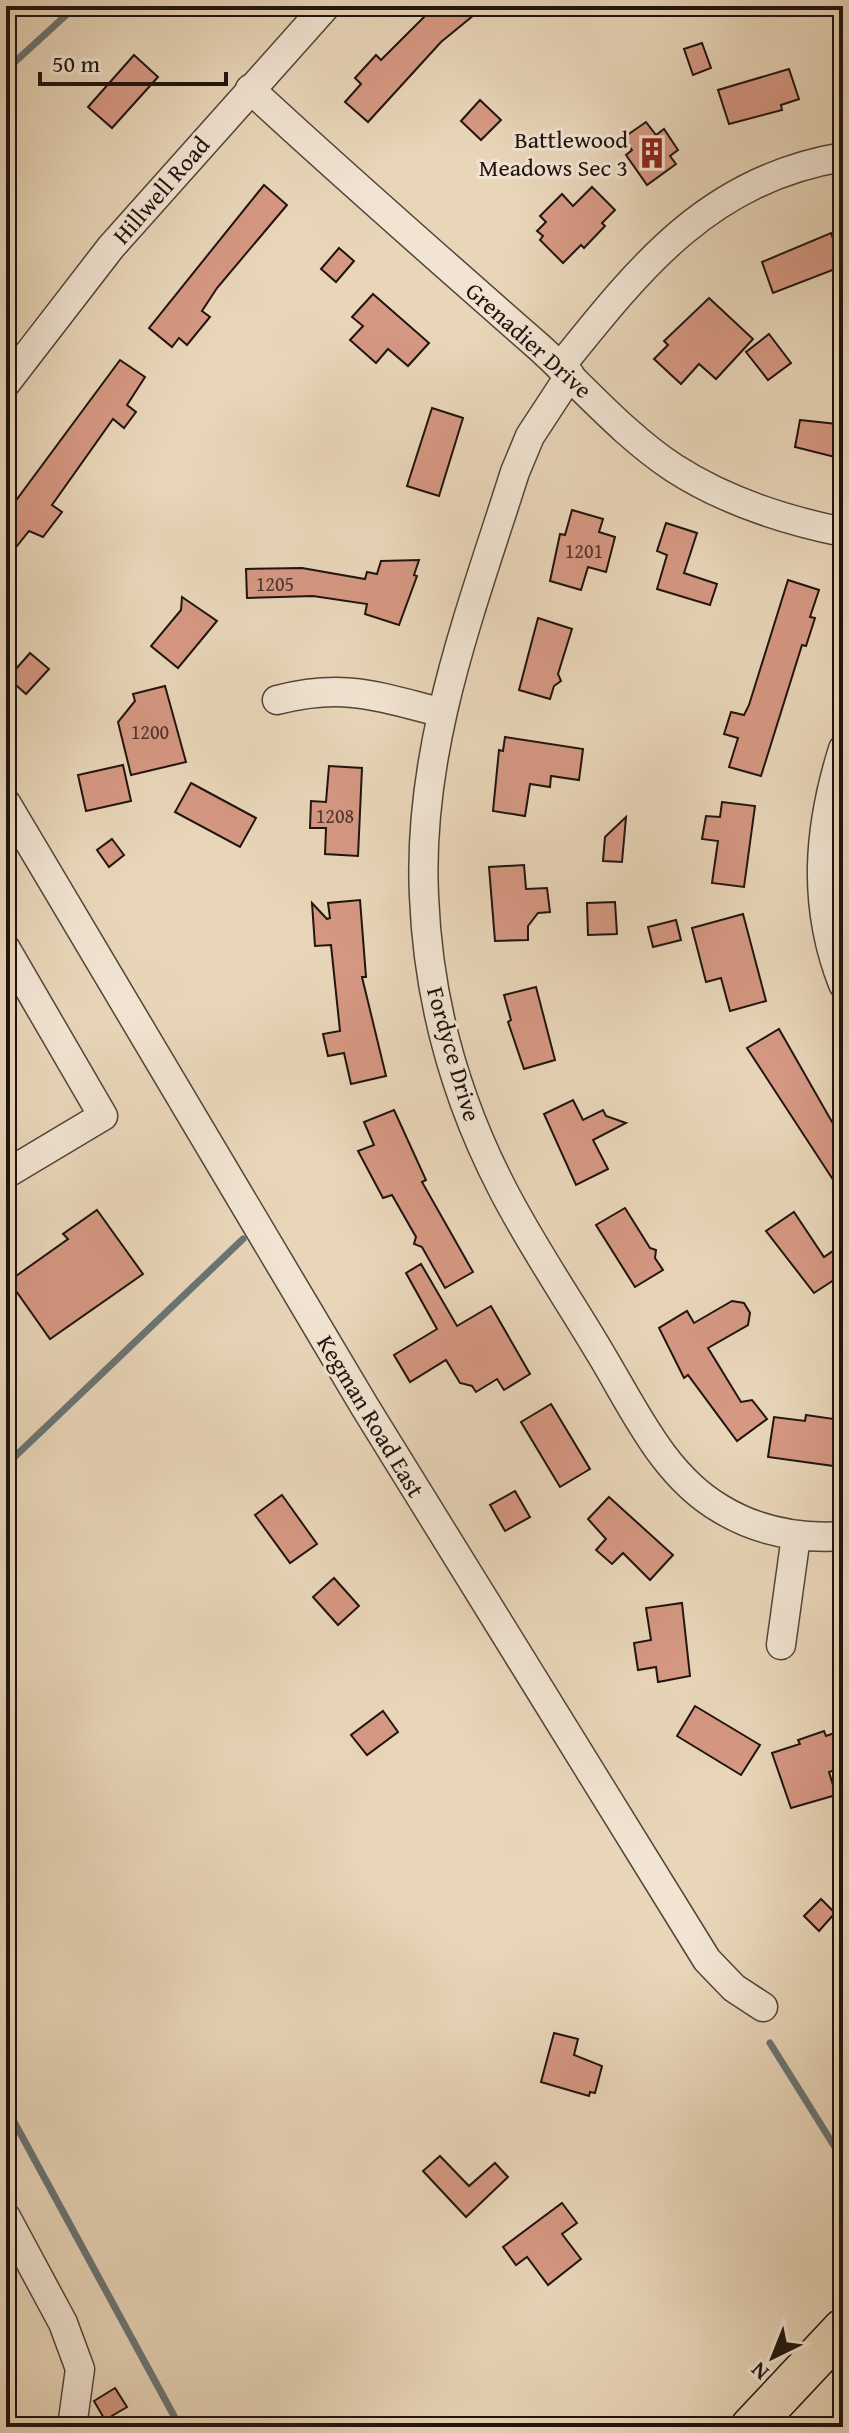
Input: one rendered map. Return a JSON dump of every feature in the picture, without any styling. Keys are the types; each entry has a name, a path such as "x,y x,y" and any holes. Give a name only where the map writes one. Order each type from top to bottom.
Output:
{"highway":[{"path":"751,2427 843,2329"}],"street":[{"name":"Hillwell Road","path":"6,383 111,247 326,6"},
{"name":"Grenadier Drive","path":"250,89 565,371 626,430 673,467 714,491 766,512 843,532"},
{"name":"Fordyce Drive","path":"843,157 797,167 757,183 699,215 628,282 565,371 530,436 515,472 440,712 425,815 424,895 432,990 470,1117 502,1188 671,1466 720,1509 749,1523 796,1536 843,1536"},
{"path":"277,700 315,690 348,690 440,712"},
{"path":"843,749 821,843 824,920 843,984"},
{"name":"Kegman Road East","path":"6,803 531,1680 707,1960 734,1988 763,2007"},
{"path":"6,949 103,1116 6,1174"},
{"path":"781,1645 796,1536"},
{"path":"6,2217 63,2323 80,2369 72,2427"}],"building":[{"path":"435,6 485,6 441,42 368,122 345,102 361,84 355,78 376,55 381,60"},
{"path":"702,43 711,68 693,75 684,49"},
{"path":"134,55 158,77 112,128 88,107"},
{"path":"789,69 799,99 781,105 782,110 729,124 718,90"},
{"path":"480,100 501,120 481,140 461,121"},
{"name":"Battlewood Meadows Sec 3","path":"646,122 656,135 664,129 678,150 670,156 676,164 647,185 626,155 632,150 623,138"},
{"path":"264,185 287,205 217,288 202,311 210,317 187,345 179,338 172,347 149,328"},
{"path":"592,187 615,210 584,248 581,245 563,263 540,240 543,236 537,231 546,222 540,216 562,194 573,206"},
{"path":"831,233 843,266 773,293 762,262"},
{"path":"339,248 354,261 336,282 321,269"},
{"path":"373,294 429,343 408,366 388,349 376,363 350,340 363,326 352,317"},
{"path":"709,298 753,339 716,379 699,364 681,384 654,359 668,345 664,341"},
{"path":"769,334 791,363 768,380 746,352"},
{"path":"120,360 145,377 127,405 136,412 124,428 113,419 52,505 62,512 43,537 29,531 6,560 6,514"},
{"path":"432,408 463,418 439,496 407,486"},
{"path":"800,420 837,424 843,432 843,459 795,447"},
{"path":"572,510 603,519 599,532 615,537 606,572 588,567 581,590 550,581 560,534 565,535"},
{"path":"666,523 697,533 684,573 717,584 710,605 657,589 667,555 657,551"},
{"path":"419,560 414,575 417,576 399,625 365,614 367,604 313,596 247,598 246,569 302,568 365,579 367,572 377,574 381,561"},
{"path":"788,580 819,590 810,617 815,618 806,646 802,645 761,776 729,767 738,738 724,734 731,712 744,715 749,705"},
{"path":"182,597 217,621 178,668 151,646 181,610"},
{"path":"538,618 572,629 558,674 561,681 554,686 550,699 519,690"},
{"path":"30,653 49,669 26,694 8,678"},
{"path":"165,686 186,762 131,775 118,722 135,701 133,694"},
{"path":"505,737 583,749 579,780 551,776 550,787 530,784 525,816 493,811 499,750 503,751"},
{"path":"123,765 131,801 86,811 78,775"},
{"path":"329,766 362,768 358,856 325,854 326,828 310,828 311,801 326,802"},
{"path":"191,783 256,818 240,847 175,812"},
{"path":"722,802 755,806 744,887 712,883 718,841 702,839 706,816 720,817"},
{"path":"626,817 622,862 603,861 605,837"},
{"path":"112,839 124,855 109,867 97,850"},
{"path":"524,865 526,889 547,888 550,912 538,913 528,926 528,940 495,941 489,867"},
{"path":"360,900 366,977 362,977 386,1076 351,1084 344,1053 328,1056 323,1034 340,1031 331,945 315,946 312,903 327,919 330,918 328,903"},
{"path":"615,902 617,934 588,935 587,903"},
{"path":"743,914 766,1001 730,1011 721,978 706,982 692,928"},
{"path":"676,920 681,940 653,947 648,927"},
{"path":"536,987 555,1060 524,1069 508,1022 511,1020 504,995"},
{"path":"779,1029 832,1122 843,1133 843,1195 747,1048"},
{"path":"573,1100 583,1120 603,1110 606,1116 626,1123 593,1140 608,1169 576,1185 544,1114"},
{"path":"394,1110 426,1180 422,1182 473,1272 445,1288 422,1247 414,1244 416,1237 392,1195 383,1198 358,1151 374,1145 364,1122"},
{"path":"625,1208 650,1248 656,1250 655,1258 663,1270 635,1287 596,1225"},
{"path":"97,1210 143,1274 50,1339 9,1281 68,1239 63,1234"},
{"path":"794,1212 824,1257 843,1244 843,1274 814,1293 766,1231"},
{"path":"421,1264 457,1326 491,1306 530,1374 504,1390 497,1379 476,1392 472,1386 460,1383 446,1360 410,1382 394,1355 437,1329 406,1273"},
{"path":"732,1301 744,1303 750,1313 748,1325 708,1348 741,1402 752,1400 767,1419 737,1441 688,1375 684,1378 659,1328 687,1311 694,1323"},
{"path":"551,1404 590,1469 560,1487 521,1422"},
{"path":"806,1415 834,1419 833,1433 843,1435 841,1467 768,1457 774,1417 805,1421"},
{"path":"515,1491 530,1517 505,1531 490,1505"},
{"path":"282,1495 317,1544 290,1563 255,1515"},
{"path":"609,1497 673,1555 650,1580 623,1553 612,1564 596,1550 606,1539 588,1519"},
{"path":"334,1578 359,1606 338,1625 313,1597"},
{"path":"682,1603 690,1676 658,1682 656,1667 638,1670 634,1643 651,1640 646,1608"},
{"path":"695,1706 760,1745 741,1775 677,1736"},
{"path":"383,1711 398,1732 367,1755 351,1735"},
{"path":"843,1730 843,1767 829,1772 836,1795 791,1808 772,1753 800,1744 798,1740 824,1731 826,1736"},
{"path":"821,1899 835,1913 819,1931 804,1916"},
{"path":"554,2033 578,2039 574,2055 602,2066 595,2093 590,2092 589,2096 541,2082"},
{"path":"440,2156 469,2186 495,2163 508,2177 466,2217 423,2171"},
{"path":"562,2203 577,2223 562,2234 581,2259 548,2285 527,2257 516,2265 503,2247"},
{"path":"115,2388 127,2407 105,2420 94,2401"}],"waterway":[{"path":"6,70 76,6"},
{"path":"6,1465 243,1239"},
{"path":"770,2043 843,2160"},
{"path":"6,2107 180,2427"}],"place":[{"name":"Battlewood Meadows Sec 3","path":"652,153"}]}
